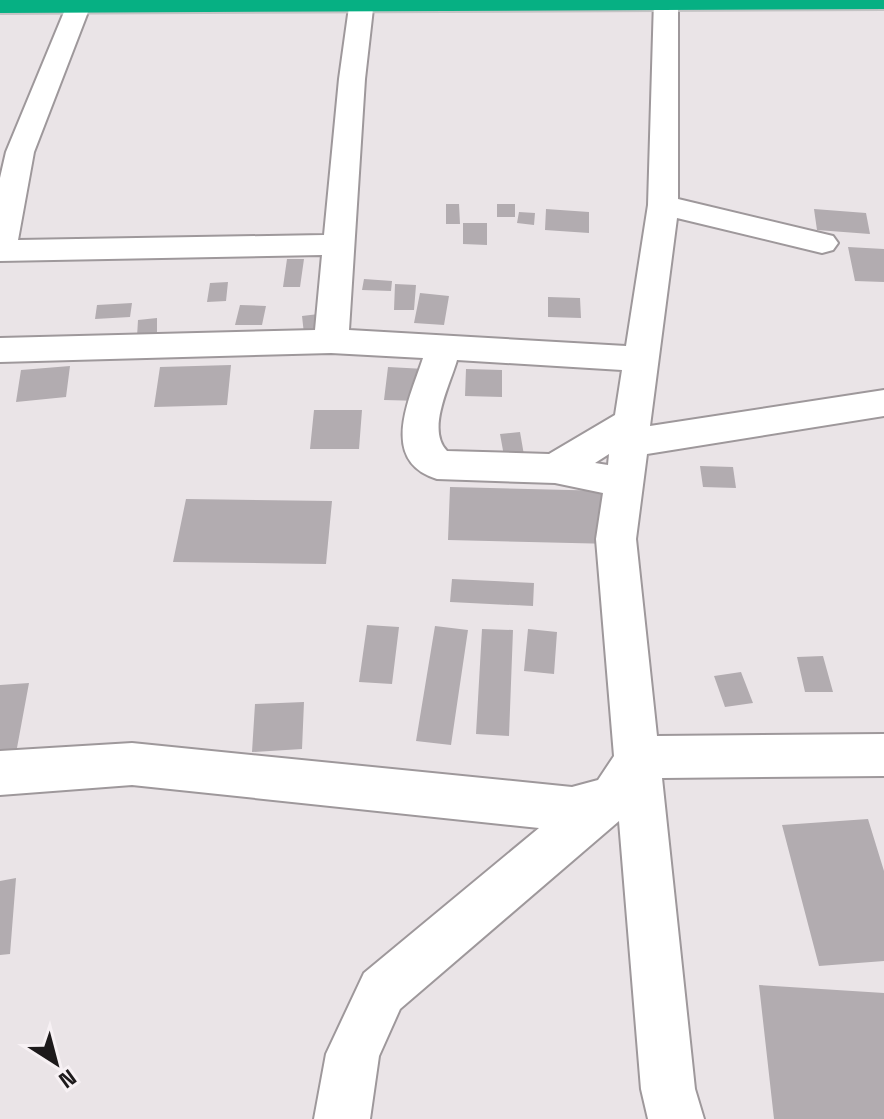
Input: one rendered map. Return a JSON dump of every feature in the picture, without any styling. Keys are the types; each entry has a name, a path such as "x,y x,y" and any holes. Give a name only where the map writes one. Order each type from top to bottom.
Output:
{"highway":[{"path":"0,5 884,1"}],"street":[{"path":"331,341 352,79 362,1"},
{"path":"666,1 663,205 616,539 668,1089 676,1119"},
{"path":"79,4 20,152 0,251 338,245"},
{"path":"663,205 822,243"},
{"path":"0,350 331,341 639,359"},
{"path":"443,349 419,429 423,450 437,465 555,469 624,483"},
{"path":"555,469 630,432 884,403"},
{"path":"636,757 884,755"},
{"path":"342,1119 353,1054 382,991 625,787 636,757"},
{"path":"0,773 132,764 572,809 602,806"}],"building":[{"path":"446,204 459,204 460,224 446,224"},
{"path":"497,204 515,204 515,217 497,217"},
{"path":"546,209 589,212 589,233 545,230"},
{"path":"814,209 866,213 870,234 817,230"},
{"path":"519,212 535,213 534,225 517,223"},
{"path":"463,223 487,223 487,245 463,244"},
{"path":"848,247 884,249 884,282 855,281"},
{"path":"287,259 304,259 300,287 283,287"},
{"path":"364,279 392,281 391,291 362,290"},
{"path":"228,282 226,301 207,302 210,283"},
{"path":"395,284 416,285 414,310 394,310"},
{"path":"420,293 449,296 444,325 414,323"},
{"path":"548,297 580,298 581,318 548,317"},
{"path":"132,303 130,317 95,319 97,305"},
{"path":"240,305 266,306 262,325 235,325"},
{"path":"327,313 330,331 304,334 302,316"},
{"path":"157,318 157,335 137,337 138,320"},
{"path":"231,365 227,405 154,407 160,367"},
{"path":"70,366 66,397 16,402 21,370"},
{"path":"388,367 425,369 423,401 384,400"},
{"path":"466,369 502,370 502,397 465,396"},
{"path":"314,410 362,410 359,449 310,449"},
{"path":"520,432 524,455 504,456 500,434"},
{"path":"700,466 733,467 736,488 703,487"},
{"path":"450,487 610,491 614,544 448,540"},
{"path":"186,499 332,501 326,564 173,562"},
{"path":"452,579 534,583 533,606 450,602"},
{"path":"367,625 399,627 392,684 359,682"},
{"path":"435,626 468,630 451,745 416,741"},
{"path":"482,629 513,630 509,736 476,734"},
{"path":"528,629 557,632 554,674 524,671"},
{"path":"823,656 833,692 805,692 797,657"},
{"path":"741,672 753,703 725,707 714,676"},
{"path":"29,683 14,764 0,765 0,685"},
{"path":"304,702 302,749 252,752 255,704"},
{"path":"868,819 884,871 884,961 819,966 782,825"},
{"path":"16,878 10,954 0,955 0,881"},
{"path":"759,985 884,993 884,1119 774,1119"}]}
